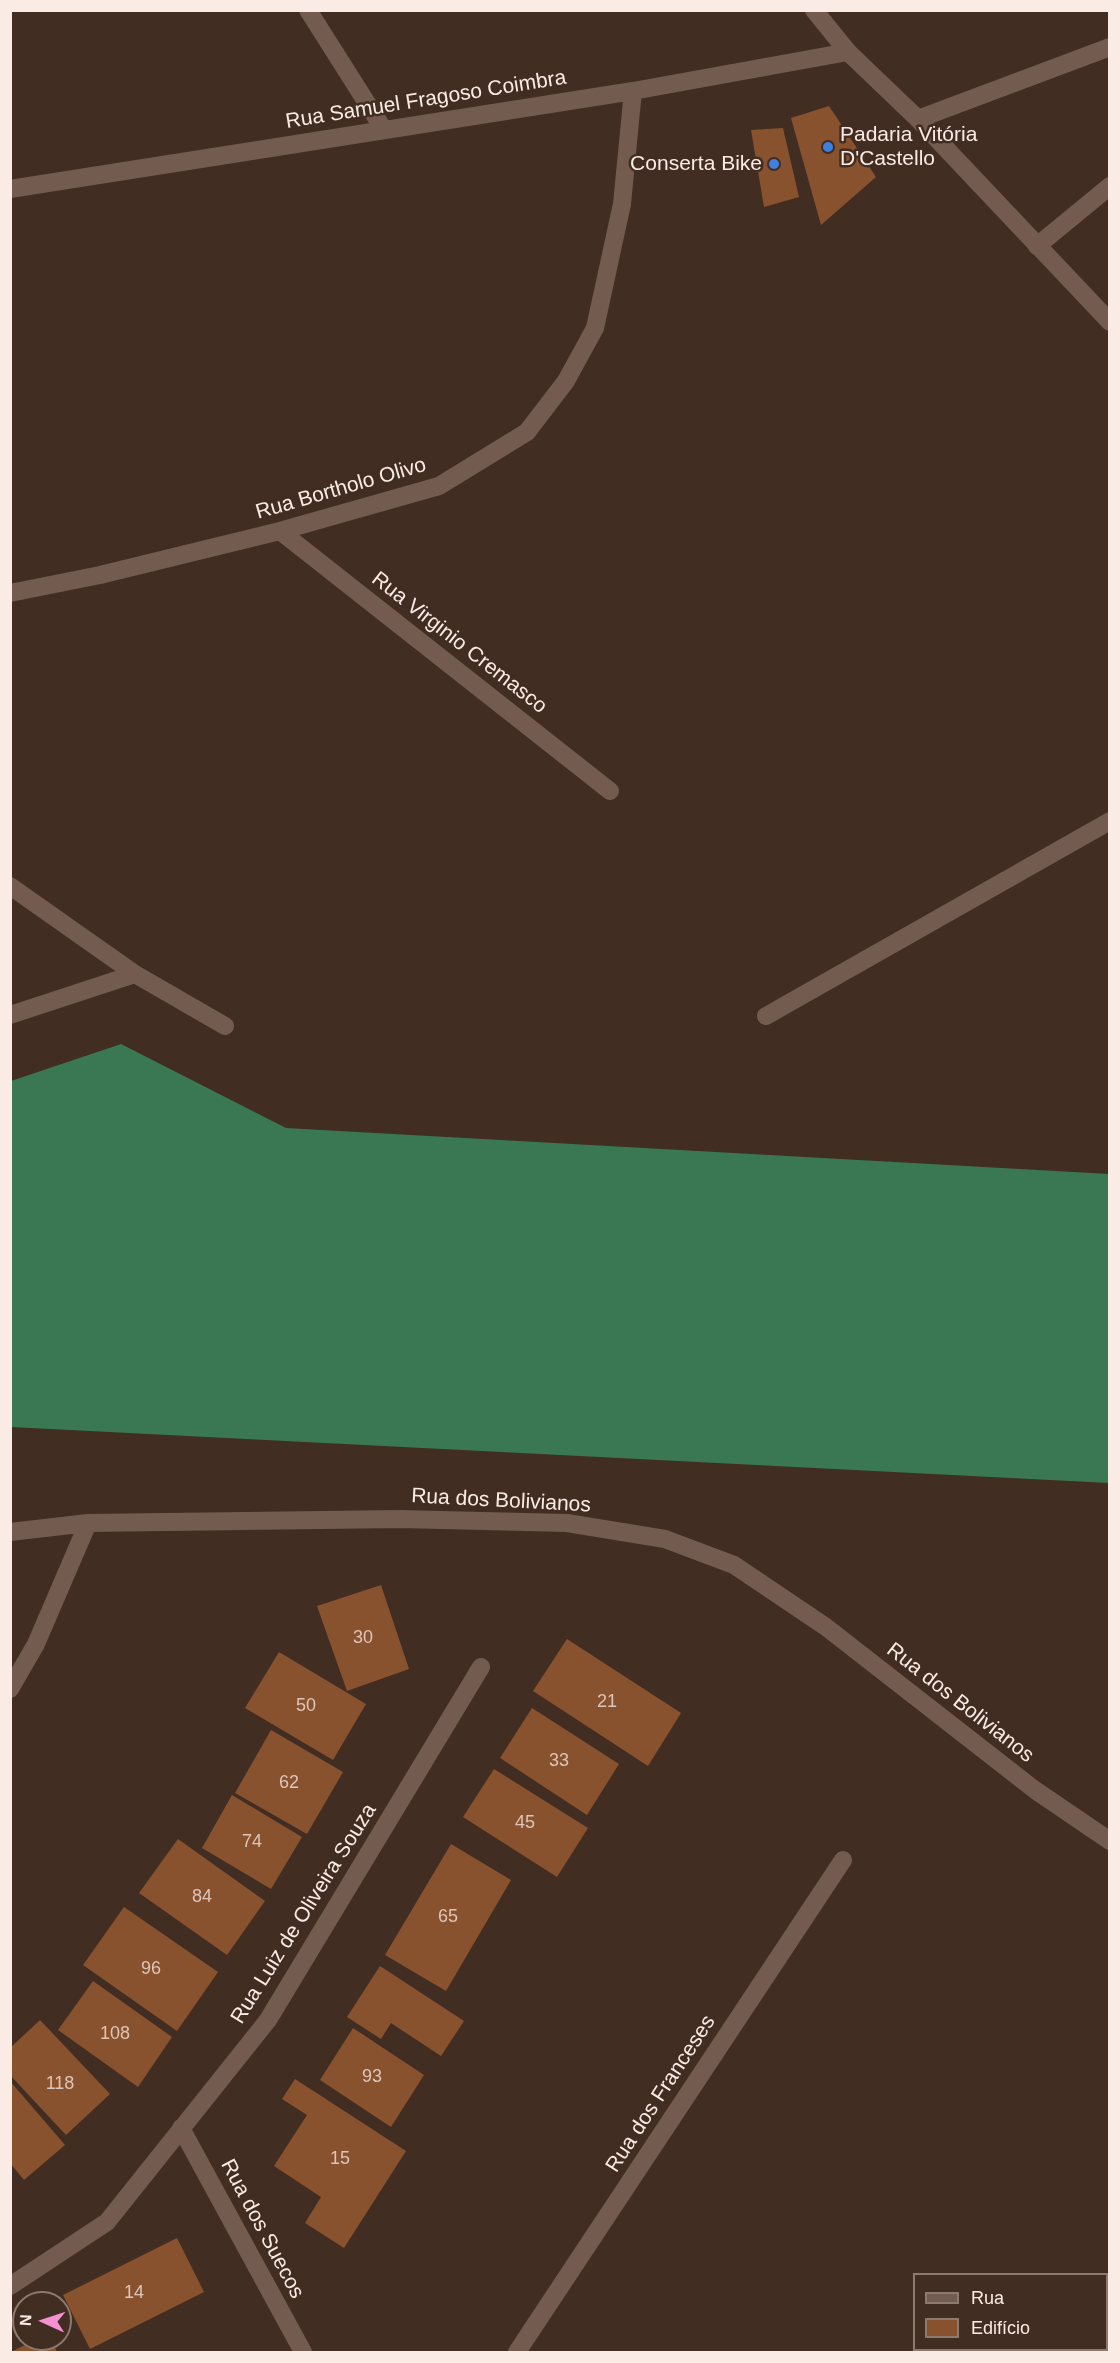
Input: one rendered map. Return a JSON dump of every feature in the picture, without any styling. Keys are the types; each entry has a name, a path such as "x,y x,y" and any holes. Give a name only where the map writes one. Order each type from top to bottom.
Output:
{"street":[{"path":"308,10 384,130"},
{"path":"814,10 848,52 918,119 1110,322"},
{"path":"918,119 1110,47"},
{"name":"Rua Samuel Fragoso Coimbra","path":"10,189 633,91 848,52"},
{"name":"Rua Bortholo Olivo","path":"10,593 100,575 280,531 440,486 527,432 566,381 596,328 622,204 633,91"},
{"path":"1037,246 1110,186"},
{"name":"Rua Virginio Cremasco","path":"280,531 610,791"},
{"path":"766,1016 1110,821"},
{"path":"10,886 135,974 225,1026"},
{"path":"10,1015 135,974"},
{"name":"Rua dos Bolivianos","path":"10,1532 88,1522 399,1519 567,1523 666,1539 734,1565 826,1627 1035,1790 1110,1841"},
{"path":"10,1689 36,1644 88,1522"},
{"name":"Rua Luiz de Oliveira Souza","path":"10,2286 107,2222 268,2020 481,1667"},
{"name":"Rua dos Franceses","path":"517,2352 843,1860"},
{"name":"Rua dos Suecos","path":"182,2127 303,2352"}],"green space":[{"path":"121,1044 286,1128 1109,1174 1109,1483 11,1427 11,1081"}],"building":[{"name":"Padaria Vitória D'Castello","path":"829,106 876,177 821,225 791,118"},
{"name":"Conserta Bike","path":"783,128 799,197 764,207 751,130"},
{"path":"381,1585 409,1669 347,1691 317,1606"},
{"path":"567,1639 681,1713 648,1766 533,1691"},
{"path":"279,1652 366,1704 333,1760 245,1708"},
{"path":"532,1708 619,1764 587,1815 500,1758"},
{"path":"271,1730 343,1772 307,1834 235,1793"},
{"path":"494,1769 588,1828 557,1877 463,1817"},
{"path":"232,1795 302,1837 271,1889 202,1848"},
{"path":"178,1839 265,1901 227,1955 139,1893"},
{"path":"451,1844 511,1880 446,1991 385,1955"},
{"path":"124,1907 218,1972 177,2031 83,1965"},
{"path":"380,1966 464,2021 441,2056 391,2023 381,2039 347,2017"},
{"path":"93,1981 172,2037 138,2087 58,2030"},
{"path":"40,2020 110,2094 66,2135 10,2075 10,2048"},
{"path":"353,2028 424,2075 391,2127 320,2080"},
{"path":"295,2079 406,2151 344,2248 305,2223 321,2197 274,2166 307,2115 282,2099"},
{"path":"10,2081 65,2145 24,2180 10,2163"},
{"path":"177,2238 204,2292 90,2349 72,2313 71,2291"},
{"path":"57,2351 57,2352 11,2352"}],"place":[{"name":"Padaria Vitória D'Castello","path":"828,147"},
{"name":"Conserta Bike","path":"774,164"}]}
